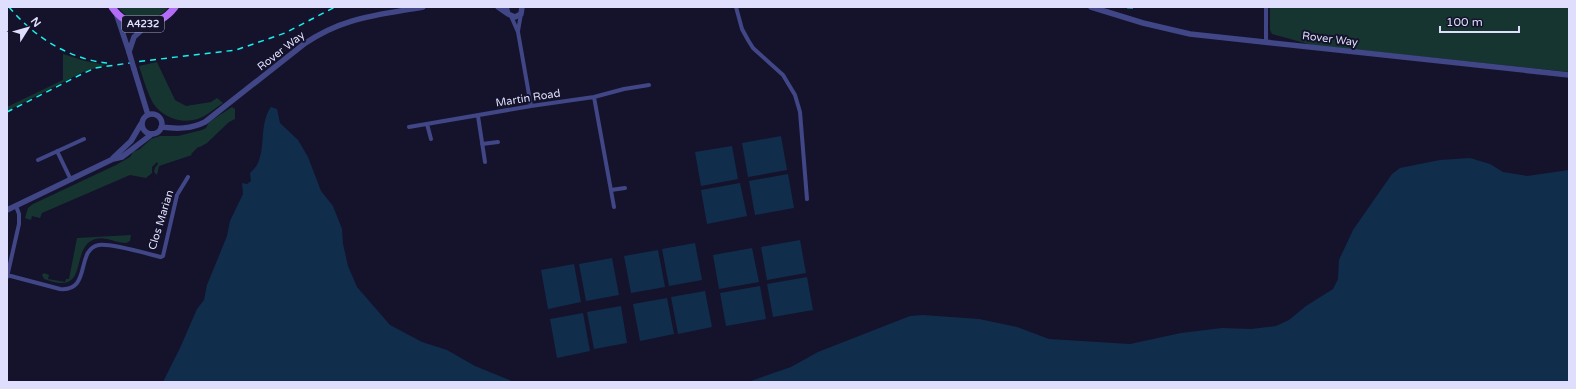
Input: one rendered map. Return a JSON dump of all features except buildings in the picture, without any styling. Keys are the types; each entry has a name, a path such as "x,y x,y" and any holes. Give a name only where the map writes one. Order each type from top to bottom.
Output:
{"main road":[{"name":"A4232","path":"114,10 129,22 148,24 157,22 164,18 174,7"}],"street":[{"name":"Rover Way","path":"161,127 177,129 192,127 205,122 304,44 331,28 360,18 423,7"},
{"path":"498,7 509,15 515,17 522,9"},
{"path":"506,7 518,32 530,106"},
{"path":"736,7 742,29 753,48 783,75 795,95 800,112 807,199"},
{"name":"Rover Way","path":"1091,7 1143,23 1178,31 1340,51 1569,74"},
{"path":"1266,7 1266,42"},
{"path":"518,32 522,9"},
{"path":"114,10 129,52 148,115"},
{"path":"129,52 134,37 148,24"},
{"name":"Martin Road","path":"409,127 530,106 594,97 624,89 649,85"},
{"path":"594,97 614,207"},
{"path":"7,210 113,159 122,157 152,134 158,132 161,127 161,121 157,116 148,115"},
{"path":"113,159 132,141 142,122 148,115"},
{"path":"478,116 485,162"},
{"path":"142,122 144,131 152,134"},
{"path":"427,124 431,139"},
{"path":"38,160 84,139"},
{"path":"482,144 498,142"},
{"path":"56,151 71,180"},
{"name":"Clos Marian","path":"7,276 64,289 74,286 78,281 87,255 90,250 96,246 106,244 161,257 178,194 188,177"},
{"path":"611,190 625,188"},
{"path":"7,276 19,224 19,214 16,206"}],"green space":[{"path":"117,7 169,7 156,17 141,20 128,17"},
{"path":"1270,7 1569,7 1569,72 1312,45 1272,34 1270,30"},
{"path":"63,54 85,61 106,65 83,72 7,111 7,107 63,80"},
{"path":"157,62 175,100 186,106 211,102 217,98 223,103 206,115 194,120 187,121 174,119 162,113 153,103 139,66"},
{"path":"232,107 235,109 235,119 229,122 207,143 198,147 191,154 192,155 159,166 157,175 154,172 158,164 157,162 152,167 152,173 146,178 130,175 42,213 40,218 32,216 31,220 25,218 28,208 33,204 116,165 130,157 133,152 140,149 151,139 160,136 178,136 202,130 206,128 209,122"},
{"path":"131,235 130,241 126,243 99,238 88,243 81,256 74,277 69,281 62,283 53,282 44,279 42,275 44,273 49,275 48,279 65,282 66,279 69,279 77,238"}],"water":[{"path":"271,107 277,109 280,123 298,140 308,157 321,191 333,206 342,229 343,244 348,266 357,287 390,325 422,342 447,350 475,366 514,382 163,382 197,309 204,300 207,285 227,236 230,221 243,194 242,183 247,184 251,181 250,173 257,165 260,156 265,120"},
{"path":"781,136 787,170 748,177 742,143"},
{"path":"732,146 738,179 701,186 695,152"},
{"path":"1470,158 1490,164 1503,172 1527,176 1569,170 1569,382 748,382 791,367 818,352 910,316 923,315 979,319 1017,327 1049,339 1130,344 1181,333 1222,328 1251,329 1276,326 1289,320 1306,306 1333,289 1338,279 1339,260 1353,230 1392,174 1400,168 1440,160"},
{"path":"788,174 794,208 755,215 749,181"},
{"path":"740,183 747,216 707,224 701,190"},
{"path":"800,240 806,273 767,280 761,247"},
{"path":"695,243 702,280 669,286 662,249"},
{"path":"752,248 759,282 719,289 713,255"},
{"path":"658,250 665,287 631,293 624,256"},
{"path":"612,258 619,295 586,301 579,264"},
{"path":"574,264 581,302 548,309 541,270"},
{"path":"807,277 813,310 773,317 767,284"},
{"path":"760,286 766,319 726,326 720,293"},
{"path":"705,291 712,327 678,334 671,297"},
{"path":"667,298 674,334 640,341 633,304"},
{"path":"621,306 627,343 594,349 587,312"},
{"path":"583,313 590,351 557,358 550,319"}],"railway":[{"path":"9,7 30,28 53,45 79,57 107,63"},
{"path":"7,112 95,68 236,50 285,33 335,7"},
{"path":"1116,7 1138,8"}]}
